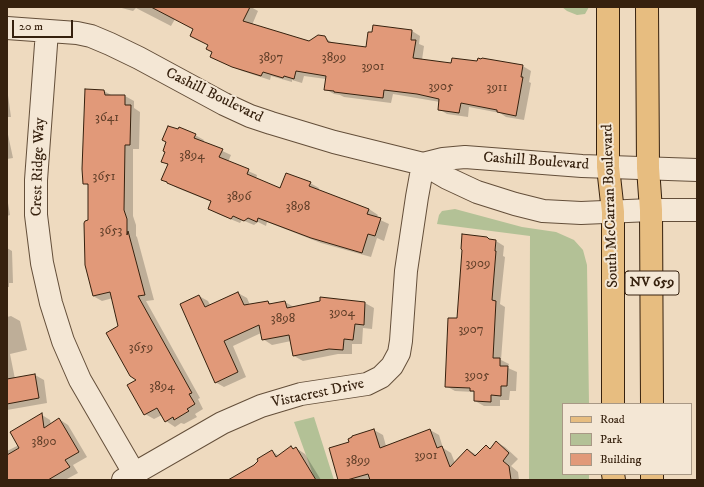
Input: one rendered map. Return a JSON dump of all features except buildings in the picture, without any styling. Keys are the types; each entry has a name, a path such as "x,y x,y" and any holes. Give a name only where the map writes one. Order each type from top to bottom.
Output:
{"main road":[{"name":"South McCarran Boulevard","path":"608,7 608,167 613,212 613,403"},
{"name":"NV 659","path":"647,7 648,168 651,210 652,403"}],"street":[{"name":"Cashill Boulevard","path":"7,28 77,33 91,36 110,44 224,104 250,116 334,142 423,164 447,178 477,192 515,204 543,211 581,213 697,210"},
{"name":"Crest Ridge Way","path":"47,31 36,180 36,215 42,263 51,303 63,340 80,380 129,477"},
{"name":"Cashill Boulevard","path":"423,164 443,159 465,157 490,158 532,163 697,170"},
{"name":"Vistacrest Drive","path":"129,477 222,423 261,406 301,394 367,384 381,377 392,366 399,353 401,341 406,271 416,197 423,164"}],"green space":[{"path":"562,7 589,7 585,14 577,15"},
{"path":"455,209 522,227 556,232 574,240 583,250 587,265 589,403 562,403 562,475 589,475 589,480 529,480 530,236 437,224 439,215 442,211"},
{"path":"314,417 334,480 315,480 294,422"}]}
